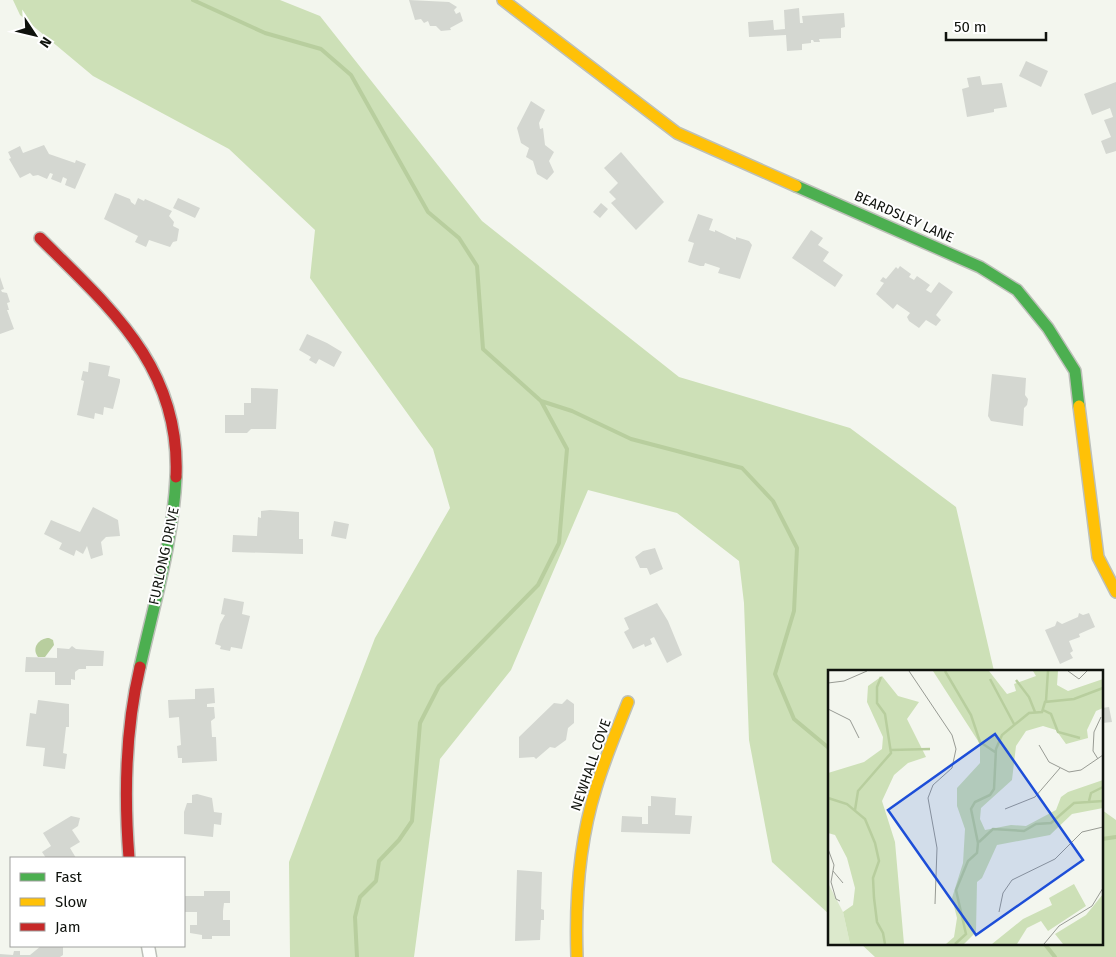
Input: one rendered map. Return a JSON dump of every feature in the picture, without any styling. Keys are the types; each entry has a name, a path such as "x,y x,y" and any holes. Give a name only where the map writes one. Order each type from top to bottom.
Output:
{"street":[{"name":"BEARDSLEY LANE","path":"503,0 677,133 980,267 1017,290 1048,328 1074,371 1098,557 1116,592"},
{"name":"FURLONG DRIVE","path":"40,238 120,319 138,342 162,388 177,449 177,490 172,534 138,675 128,742 124,789 129,857"},
{"name":"NEWHALL COVE","path":"577,957 576,907 581,852 592,801 628,702"}],"shaded area":[{"path":"13,0 280,0 320,16 482,221 679,377 850,428 956,507 994,670 828,670 828,913 772,862 749,740 744,603 739,561 677,513 588,490 511,670 440,759 414,957 290,957 289,862 375,638 450,508 433,449 310,278 315,230 229,149 93,76 20,15"},
{"path":"45,638 53,640 54,645 45,657 38,657 35,650 37,644"},
{"path":"1104,811 1116,820 1116,957 875,957 861,944 1104,944"}],"building":[{"path":"409,0 449,2 457,7 454,10 456,14 460,12 463,21 450,28 451,30 441,31 436,26 430,26 428,21 424,23 421,19 415,20"},
{"path":"799,8 800,23 803,23 802,16 844,13 845,27 841,28 841,38 819,39 820,42 811,40 811,43 802,44 802,50 787,51 786,35 749,37 748,22 773,20 774,30 785,29 784,10"},
{"path":"1026,61 1048,71 1041,87 1019,76"},
{"path":"980,76 982,85 1002,83 1007,107 994,109 994,112 967,117 962,89 969,87 967,78"},
{"path":"1116,82 1116,151 1106,154 1101,141 1111,137 1104,120 1113,117 1110,108 1092,115 1084,94"},
{"path":"531,101 545,110 539,123 540,129 543,128 545,145 554,152 549,161 554,172 547,180 537,174 533,161 526,157 529,148 521,143 517,128"},
{"path":"44,145 49,154 75,163 76,160 86,164 75,189 65,185 67,179 63,177 61,183 51,179 53,174 50,173 47,179 38,175 33,176 30,173 20,178 9,159 11,158 8,152 20,146 23,153"},
{"path":"621,152 664,202 636,230 611,203 616,199 609,192 618,183 604,168"},
{"path":"115,193 130,199 135,205 138,198 144,201 145,199 172,211 169,216 174,222 173,226 179,229 177,241 173,242 170,247 149,240 146,247 135,242 138,236 104,219"},
{"path":"178,198 200,208 195,218 173,208"},
{"path":"601,203 608,209 600,218 593,212"},
{"path":"698,214 713,219 709,230 715,232 715,230 736,240 736,237 749,241 752,245 740,279 718,273 720,268 705,263 704,266 700,266 688,262 694,243 688,241"},
{"path":"811,230 823,238 818,245 829,252 823,261 843,275 835,287 792,258"},
{"path":"900,266 911,274 909,277 914,280 917,276 930,285 926,290 931,293 939,282 953,292 936,315 941,320 936,326 926,320 919,328 909,321 907,317 910,313 897,304 893,309 876,294 884,283 880,281 883,277 886,279 896,267 898,269"},
{"path":"0,277 4,289 1,290 7,293 10,302 7,303 9,310 7,310 14,329 0,334"},
{"path":"307,334 342,352 334,367 319,359 316,364 309,360 311,357 299,350"},
{"path":"89,362 110,366 108,376 120,379 113,409 104,407 103,415 95,413 94,419 77,415 84,381 81,380 83,371 88,372"},
{"path":"992,374 1026,378 1025,395 1028,399 1027,405 1024,408 1023,426 991,421 988,416"},
{"path":"251,388 278,389 276,429 251,429 247,433 225,433 225,415 244,415 244,403 251,403"},
{"path":"93,507 118,520 120,536 106,537 101,542 103,555 91,559 87,546 83,554 76,550 74,556 59,549 62,543 44,534 51,520 80,532"},
{"path":"261,511 299,512 299,539 303,539 303,554 232,552 233,535 257,536 258,517 261,518"},
{"path":"334,521 349,524 346,539 331,536"},
{"path":"655,548 663,569 650,575 647,568 640,568 635,557 643,551"},
{"path":"224,598 244,602 242,614 250,616 242,649 231,647 230,651 220,649 221,646 215,644 220,624 225,615 221,614"},
{"path":"657,603 668,621 682,655 667,663 654,637 650,639 652,644 645,647 644,644 633,649 624,632 629,629 624,618"},
{"path":"1079,613 1083,615 1089,613 1095,627 1079,634 1080,637 1069,641 1073,651 1070,653 1073,658 1060,664 1045,630 1055,626 1057,621 1062,624 1078,617"},
{"path":"72,646 76,649 104,651 103,666 86,666 86,669 79,669 75,672 75,680 71,679 71,685 55,685 55,672 25,672 26,657 57,658 57,648 69,649"},
{"path":"214,688 215,703 207,704 207,707 214,707 215,718 211,721 212,737 216,737 217,761 182,763 182,758 178,758 177,746 181,745 179,717 169,718 168,700 195,699 195,689"},
{"path":"567,699 574,704 574,723 568,728 566,740 555,748 550,747 536,759 534,757 519,758 519,737 554,703 562,704"},
{"path":"38,700 69,704 69,727 66,727 63,753 67,754 65,769 43,766 45,748 26,746 30,713 36,714"},
{"path":"1109,707 1112,722 1104,723 1104,708"},
{"path":"197,794 212,798 214,812 222,813 221,825 214,824 213,837 184,834 184,812 187,803 192,803 192,795"},
{"path":"651,796 676,798 675,815 692,816 690,834 621,832 622,816 642,817 642,824 648,824 648,806 651,806"},
{"path":"71,816 80,818 78,826 72,830 80,842 70,848 75,857 45,857 42,852 51,846 43,833"},
{"path":"517,870 542,872 541,909 544,910 544,920 541,920 540,940 515,941"},
{"path":"204,891 230,891 230,903 224,903 223,920 230,920 230,936 212,936 212,939 202,939 202,935 190,933 190,925 197,925 197,912 185,912 185,896 204,896"},
{"path":"40,947 63,947 63,955 60,957 0,957 0,954 13,955 14,951 20,951 20,955 30,955"}],"waterway":[{"path":"193,0 265,33 321,49 351,75 428,212 459,238 477,266 483,349 541,401 572,411 631,439 742,468 773,501 797,548 794,611 775,674 794,719 828,747"},
{"path":"357,957 355,917 360,897 376,881 379,861 399,840 412,821 420,723 439,686 538,585 559,543 567,449 541,401"},
{"path":"1104,839 1116,837"},
{"path":"1045,944 1055,957"}],"traffic: fast":[{"path":"796,186 980,267 1017,290 1048,328 1075,371 1079,406"},
{"path":"140,667 167,549 176,477"}],"traffic: slow":[{"path":"503,0 677,133 796,186"},
{"path":"1079,406 1098,557 1116,592"},
{"path":"577,957 579,871 590,808 611,744 628,702"}],"traffic: jam":[{"path":"40,238 115,315 136,342 154,371 167,403 174,438 176,477"},
{"path":"129,857 126,810 127,762 131,714 140,667"}]}
